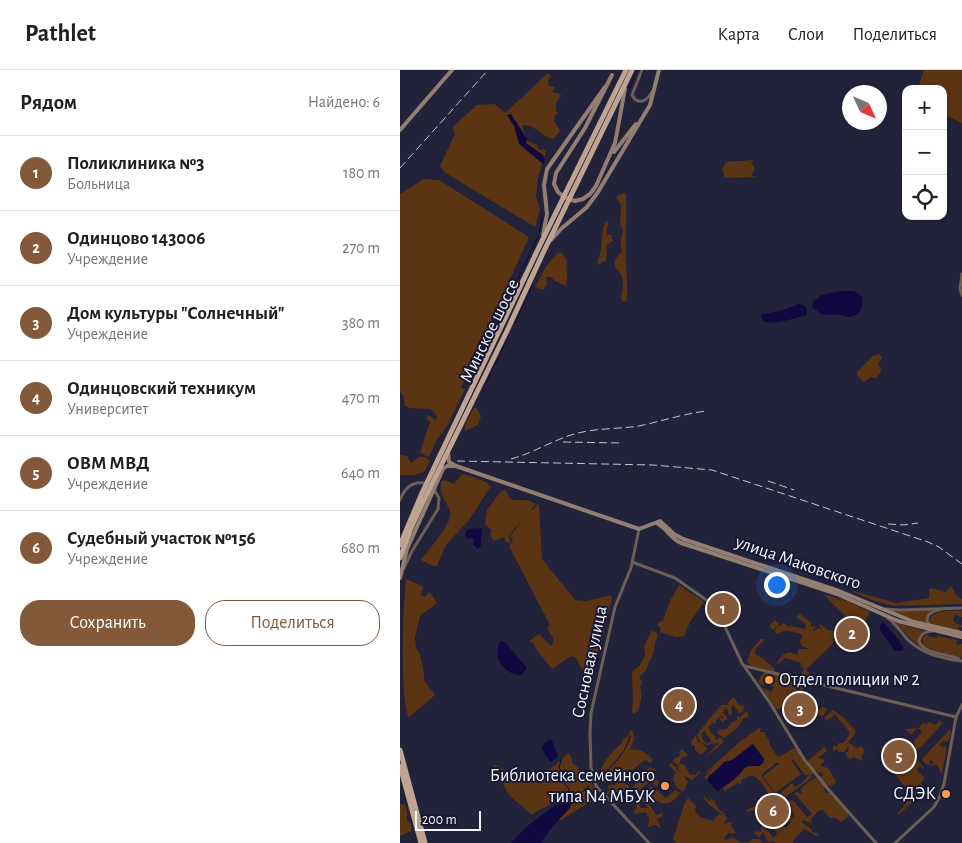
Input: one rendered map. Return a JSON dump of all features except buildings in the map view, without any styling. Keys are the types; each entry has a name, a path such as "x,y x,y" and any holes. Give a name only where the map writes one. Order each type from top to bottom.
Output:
{"highway":[{"path":"606,118 630,71"},
{"name":"Минское шоссе","path":"400,545 422,493 540,246 606,118"},
{"name":"Минское шоссе","path":"400,558 415,518 507,331 606,118"},
{"path":"400,750 425,843"},
{"path":"400,766 421,843"}],"main road":[{"path":"400,130 452,70"},
{"path":"540,246 547,219 544,185 547,169 615,70"},
{"path":"543,253 562,228 591,202 646,112 652,100 660,70"},
{"path":"610,158 618,132 623,95 630,71"},
{"path":"612,75 585,128 556,173 554,181 556,188 564,197 571,200 579,200 590,194 610,158 646,112"},
{"path":"451,443 448,459 451,464 456,466 639,529 658,522"},
{"path":"401,576 407,550 443,469 447,466 456,466"},
{"name":"улица Маковского","path":"658,522 678,537 840,590 904,619 934,629"},
{"name":"улица Маковского","path":"658,522 676,541 838,594 886,616 934,629"},
{"path":"934,629 962,633"},
{"path":"934,629 962,637"}],"street":[{"path":"642,70 632,92 635,100 640,102 645,100 657,83"},
{"path":"961,295 960,280 962,274"},
{"path":"400,500 410,484 417,482 425,483 436,491 439,504 412,551 401,576"},
{"name":"Сосновая улица","path":"639,529 632,562 616,604 591,713 591,768 596,786 649,843"},
{"path":"632,562 679,580 708,601 718,612 745,666 804,759 876,843"},
{"path":"876,606 895,610 962,608"},
{"path":"945,608 931,612 927,616 928,623 934,629 921,635 920,645 931,651 954,656 962,661"},
{"path":"886,616 911,642 923,651 942,658 962,661"},
{"path":"745,666 956,717"},
{"path":"896,843 934,807 940,796 956,717 962,704"}],"shaded area":[{"path":"924,70 962,70 962,123 947,116 947,85 919,85"},
{"path":"548,73 551,76 548,81 549,86 555,87 552,92 561,94 556,102 558,113 554,121 560,131 552,139 530,126 522,125 526,140 537,145 539,150 544,149 546,151 538,178 536,196 540,210 535,227 444,172 440,166 455,134 454,126 477,105 495,104 505,113"},
{"path":"511,114 527,139 526,143 543,155 545,160 543,164 519,144 514,126 507,115"},
{"path":"754,160 751,162 755,169 751,176 759,177 720,178 725,177 722,169 726,162"},
{"path":"424,179 439,180 529,237 461,388 465,389 429,457 420,453 430,422 427,419 427,415 435,420 438,417 431,409 405,406 403,395 400,392 400,194"},
{"path":"625,193 627,300 623,302 621,298 622,277 615,265 616,259 622,251 620,245 623,230 620,224 621,205 616,198 618,195"},
{"path":"606,221 609,224 607,235 611,235 613,241 606,245 606,261 599,265 597,262 601,251"},
{"path":"557,253 562,253 567,261 566,286 551,277 546,277 547,284 543,290 535,287 545,268"},
{"path":"840,291 854,291 862,297 859,313 849,317 826,315 812,307 813,302 821,295"},
{"path":"798,304 804,305 807,309 807,315 772,323 762,321 761,315 784,310"},
{"path":"879,354 882,357 878,365 881,368 880,373 876,378 871,377 864,382 857,375 857,372 873,356"},
{"path":"476,407 481,416 478,425 465,431 465,425"},
{"path":"400,455 407,456 411,463 419,457 425,457 430,461 424,472 414,475 400,475"},
{"path":"462,474 474,477 491,486 469,520 446,545 437,566 433,566 421,560 444,530 450,517 449,508 441,491 441,482 444,480 454,484"},
{"path":"505,490 512,500 536,504 531,510 537,504 539,505 542,559 575,600 587,601 611,595 612,598 595,668 591,674 589,671 582,669 575,657 571,656 552,669 535,648 534,644 529,641 539,634 551,646 553,638 547,628 550,625 509,546 513,541 510,536 523,523 518,525 513,530 509,537 511,542 509,543 506,542 504,537 494,541 490,535 492,530 485,525 487,510 501,491"},
{"path":"482,529 481,546 478,549 473,545 474,539 466,538 465,535 467,530"},
{"path":"406,579 422,586 423,589 420,594 424,597 430,592 437,603 420,616 415,638 416,648 420,654 424,680 435,695 409,717 406,708 403,673"},
{"path":"679,585 704,602 690,622 684,636 676,637 660,632 661,629 657,624 663,621 670,601"},
{"path":"951,586 957,596 962,599 962,604 893,606 869,599 850,590 896,603 929,598 929,590 931,588 945,592"},
{"path":"823,594 847,601 870,612 860,631 851,622 845,621 846,617"},
{"path":"883,609 934,610 927,615 928,625"},
{"path":"962,611 962,617 955,615 953,620 956,624 962,625 962,628 959,627 958,631 933,625 929,620 931,616 939,612"},
{"path":"800,614 811,623 811,627 816,626 814,631 819,628 822,629 820,624 827,630 836,631 843,639 843,644 840,644 833,638 832,645 807,668 806,670 811,675 809,680 800,677 804,669 801,663 785,658 778,664 776,663 783,655 789,652 797,655 799,649 809,649 801,645 800,641 803,636 801,634 786,630 776,634 775,630 784,623 788,627 805,629 806,624 797,618"},
{"path":"775,620 779,624 773,630 769,626"},
{"path":"883,622 898,639 903,648 902,651 895,651 880,630 880,625"},
{"path":"895,622 924,631 920,636 920,646 954,659 926,651 920,647"},
{"path":"651,631 656,632 658,636 646,670 639,678 642,682 640,687 641,699 638,711 634,714 632,712 632,672 640,665 645,656 644,647"},
{"path":"928,634 928,636 937,638 938,636 957,640 956,645 962,644 962,658 933,650 924,645 922,639"},
{"path":"761,639 764,639 764,641 756,648 755,654 764,659 775,669 774,671 753,667 747,662 751,650"},
{"path":"501,641 505,642 526,667 526,670 521,675 509,672 501,664 498,658 498,647"},
{"path":"764,672 810,684 778,710 762,687 771,692 774,688 769,686 768,683 771,683 773,679 768,677 763,685 758,681"},
{"path":"734,697 738,704 744,707 743,712 740,713 733,705 731,707 732,713 729,715 728,710 725,708 723,713 727,719 722,722 719,718 723,719 724,717 720,716 716,720 716,724 713,723 708,727 716,740 720,737 724,742 703,759 720,742 713,744 706,735 706,731 701,733 703,740 708,744 710,742 712,744 707,745 702,742 707,749 701,755 695,750 695,746 692,745 691,741 696,735 698,743 700,742 697,735 703,727 722,705 728,705 727,703"},
{"path":"823,707 827,709 823,716 819,715 804,728 798,726 798,723 794,720 808,709 810,715"},
{"path":"748,710 749,716 743,719 738,727 729,735 723,738 717,732 727,729 731,723 737,720 737,716 740,717"},
{"path":"833,710 843,717 855,730 855,734 848,742 856,748 862,746 865,752 861,756 863,761 853,757 851,759 847,758 845,753 849,751 848,747 844,752 839,752 837,749 833,751 833,746 843,743 850,734 835,714 827,721 824,718"},
{"path":"939,720 943,723 915,753 914,741 922,732 918,728 923,723 927,725 928,722 936,725"},
{"path":"759,728 761,729 760,732 764,732 770,746 778,757 795,748 810,769 814,771 813,775 810,774 812,777 778,803 774,802 758,779 751,776 725,791 723,788 718,791 743,771 744,768 759,766 763,763 764,759 753,744 717,769 709,776 708,782 704,777 711,770 702,776 738,743","holes":["793,759 805,775 809,775 799,785 795,787 792,783 778,795 775,794 762,777 762,774 776,763 780,763 763,776 775,793 801,774 792,761"]},
{"path":"918,728 911,734 905,729"},
{"path":"630,730 633,732 634,740 630,750 643,752 653,760 650,763 646,760 630,773 623,783 629,786 632,795 625,799 625,790 621,793 618,792 616,795 619,800 616,802 611,793 608,795 606,793 610,790 607,787 616,783 598,780 601,769 607,759 623,742 623,739 628,736"},
{"path":"949,730 951,731 948,742 943,741 939,745 943,748 947,745 942,774 936,764 930,765 925,764 922,759"},
{"path":"550,739 558,757 551,762 542,748 544,743"},
{"path":"753,744 764,759 763,763 759,766 744,768 736,778 718,791 713,789 713,786 707,780 709,776 724,762 732,760"},
{"path":"824,747 827,751 818,758 824,759 824,762 820,765 829,769 836,782 829,786 824,781 824,790 826,793 830,793 848,813 848,817 841,822 836,818 830,818 823,810 818,811 811,819 812,824 803,820 801,822 811,829 812,832 819,834 817,836 804,829 794,839 793,843 768,842 763,832 759,838 754,833 756,831 761,832 761,826 773,838 777,835 774,828 757,810 746,812 748,809 765,803 769,812 785,828 789,825 790,820 787,819 787,816 784,816 784,811 780,806 784,804 791,812 790,816 793,818 790,800 794,801 807,817 812,814 794,793 802,794 801,789 806,784 823,776 822,772 819,773 810,767 808,761"},
{"path":"682,749 688,755 681,759 679,763 685,765 690,775 701,772 692,780 684,776 688,782 683,792 676,787 673,779 675,772 678,774 669,767 670,763 672,763 680,772 677,767 679,765 673,761 680,756 679,752"},
{"path":"568,753 572,758 572,763 577,766 581,775 588,774 594,790 592,797 597,797 598,799 561,820 558,820 569,809 574,799 565,798 559,803 560,800 532,815 508,794 494,766 518,776 530,778 548,770"},
{"path":"912,757 924,767 923,769 920,766 916,769 924,776 921,783 926,790 897,816 906,804 901,800 909,792 894,773 895,771 891,766 894,764 898,768 903,767"},
{"path":"649,767 656,769 652,775 659,783 656,787 651,782 634,794 632,788"},
{"path":"651,786 666,798 675,790 680,793 671,802 660,803 645,792 649,792"},
{"path":"639,795 645,797 656,815 662,813 663,816 656,819 661,829 656,825 648,827 649,819 646,812 633,813 637,807 634,800 637,800 641,808 648,808 644,802 640,802 637,799"},
{"path":"703,795 709,801 712,799 716,801 714,802 727,819 723,824 732,822 731,826 736,833 728,833 724,838 725,840 733,837 742,843 677,843 673,839 688,798 696,806 695,812 700,817 713,821 719,814 723,815 709,804"},
{"path":"565,798 574,799 569,809 553,826 541,843 511,843 530,824"},
{"path":"400,804 405,804 407,820 410,823 411,831 400,836"},
{"path":"752,839 760,839 762,843 742,843 749,842"}],"waterway":[{"path":"625,100 637,70"},
{"path":"641,78 644,70"},
{"path":"470,383 539,234 542,217"},
{"path":"515,323 532,286"},
{"path":"483,389 509,335"},
{"path":"598,780 621,754 630,736"},
{"path":"561,760 559,768 565,775 564,783 569,789 568,797"},
{"path":"575,798 589,786"}],"railway":[{"path":"400,168 488,70"},
{"path":"511,459 578,433 639,426 706,411"},
{"path":"563,442 621,443"},
{"path":"457,461 653,465 712,470 928,542 939,547 962,564"},
{"path":"768,481 794,490"},
{"path":"888,524 904,525 918,523"}],"place":[{"name":"Поликлиника №3","path":"723,609"},
{"name":"Одинцово 143006","path":"852,634"},
{"name":"Отдел полиции № 2","path":"769,680"},
{"name":"Одинцовский техникум","path":"679,705"},
{"name":"Дом культуры \"Солнечный\"","path":"800,709"},
{"name":"ОВМ МВД","path":"899,756"},
{"name":"Библиотека семейного типа N4 МБУК","path":"665,786"},
{"name":"СДЭК","path":"946,794"},
{"name":"Судебный участок №156","path":"773,811"}]}
